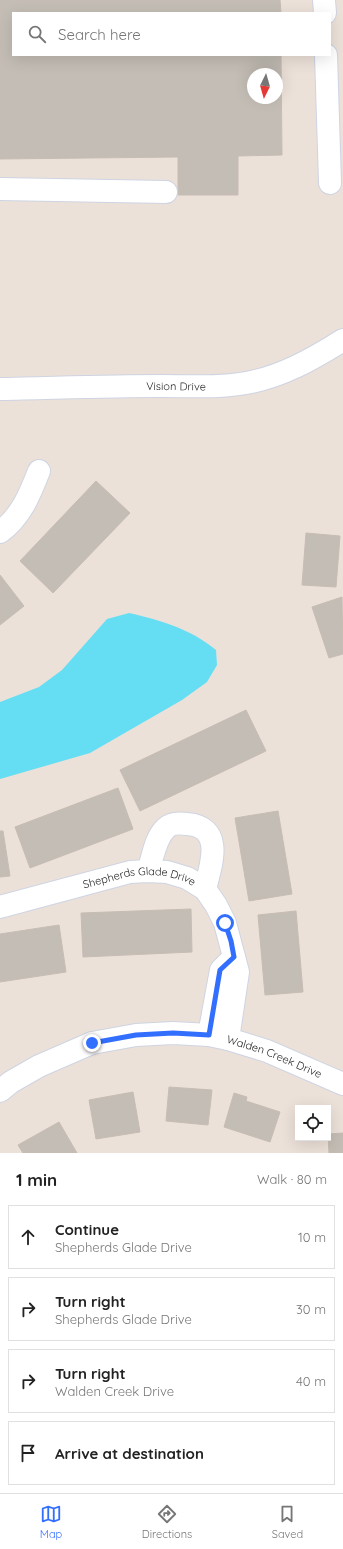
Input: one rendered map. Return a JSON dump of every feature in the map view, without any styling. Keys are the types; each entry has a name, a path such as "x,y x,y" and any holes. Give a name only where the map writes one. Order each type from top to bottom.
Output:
{"street":[{"path":"324,0 325,12"},
{"path":"326,56 330,183"},
{"path":"0,189 166,192"},
{"name":"Vision Drive","path":"0,389 161,386 202,387 247,383 267,378 317,357 343,340"},
{"path":"0,532 9,526 26,503 39,471"},
{"path":"148,871 159,836 167,826 178,823 190,824 200,828 207,834 212,842 212,864 205,889"},
{"name":"Shepherds Glade Drive","path":"0,907 130,872 167,872 186,878 205,889 225,923 238,972 219,1037"},
{"name":"Walden Creek Drive","path":"0,1091 11,1082 39,1066 92,1043 136,1035 173,1033 219,1037 267,1051 343,1084"}],"water":[{"path":"129,613 175,626 196,636 216,650 217,665 207,682 182,700 90,753 0,779 0,702 39,687 62,670 107,619"}],"building":[{"path":"0,0 280,0 281,12 12,12 12,56 281,56 281,68 247,68 247,104 281,104 282,155 238,156 238,195 178,195 178,157 0,159"},
{"path":"96,481 130,513 53,593 20,561"},
{"path":"306,533 340,536 336,587 302,585"},
{"path":"0,575 24,606 0,625"},
{"path":"342,597 343,654 329,658 312,607"},
{"path":"246,710 266,751 140,811 120,770"},
{"path":"118,788 133,829 30,868 15,827"},
{"path":"278,811 292,894 249,901 235,818"},
{"path":"0,831 3,831 10,876 0,877"},
{"path":"191,909 192,952 83,957 81,913"},
{"path":"296,911 303,992 265,995 258,915"},
{"path":"59,925 66,972 0,982 0,934"},
{"path":"169,1087 212,1090 208,1125 166,1121"},
{"path":"133,1092 140,1132 96,1139 89,1100"},
{"path":"234,1093 247,1097 246,1101 280,1112 270,1142 224,1127"},
{"path":"59,1122 77,1153 23,1153 18,1145"},
{"path":"343,1133 343,1153 329,1153 328,1141 331,1141 331,1134"}],"route":[{"path":"92,1043 136,1035 173,1033 209,1035 220,970 234,957 225,923"}]}
